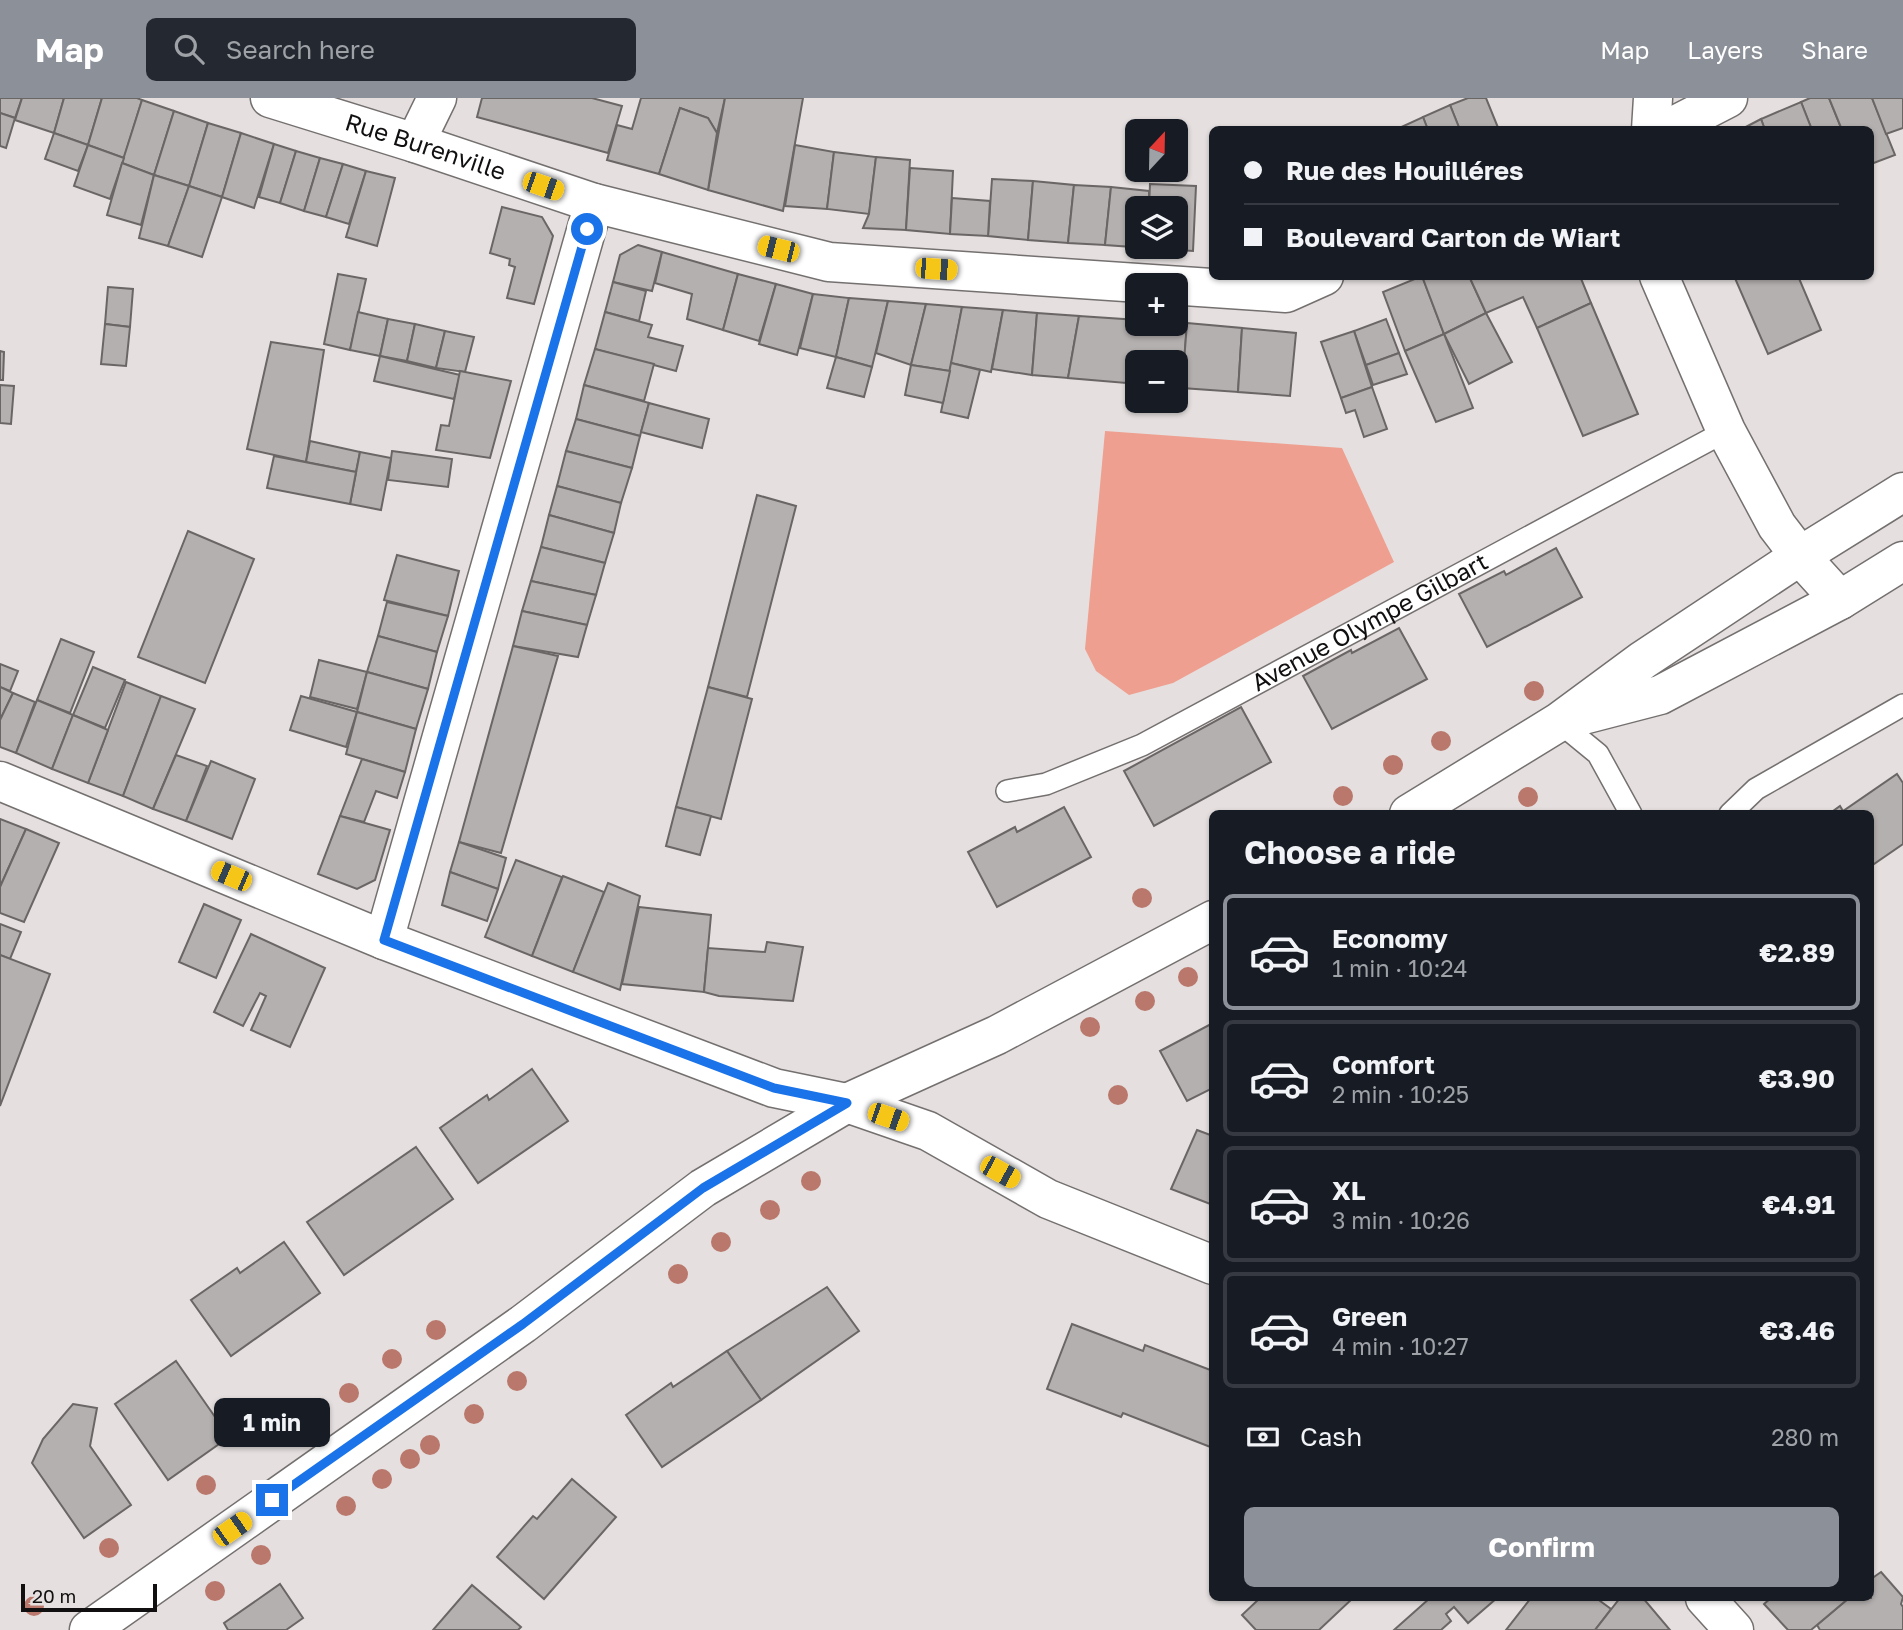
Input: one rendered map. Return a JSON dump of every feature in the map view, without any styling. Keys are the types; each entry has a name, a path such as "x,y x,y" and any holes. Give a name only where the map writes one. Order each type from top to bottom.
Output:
{"street":[{"name":"Rue Burenville","path":"270,98 594,203 829,262 1286,293 1315,280"},
{"path":"415,143 437,98"},
{"path":"1651,126 1653,98"},
{"path":"1674,126 1728,98"},
{"path":"384,940 594,203"},
{"path":"1661,280 1726,431 1777,526 1840,600"},
{"path":"1416,810 1559,722 1643,660 1800,556 1903,492"},
{"path":"1559,722 1660,695 1840,600 1903,561"},
{"path":"0,781 384,940 774,1088 847,1103 928,1131 1048,1199 1209,1263"},
{"path":"89,1630 523,1324 703,1188 847,1103 997,1035 1209,922"},
{"path":"1708,1601 1734,1630"}],"lane":[{"name":"Avenue Olympe Gilbart","path":"1007,791 1046,784 1142,745 1726,431"},
{"path":"1734,810 1756,789 1903,705"},
{"path":"1559,722 1598,754 1629,810"}],"shaded area":[{"path":"1105,431 1342,448 1394,562 1173,683 1129,695 1096,671 1085,649"}],"building":[{"path":"0,98 22,98 15,118 0,113"},
{"path":"22,98 64,98 54,133 15,120"},
{"path":"64,98 102,98 88,145 54,133"},
{"path":"102,98 142,100 124,158 88,145"},
{"path":"482,98 592,98 622,106 608,153 477,117"},
{"path":"641,98 725,98 717,133 708,118 680,108 659,174 607,160 617,125 632,129"},
{"path":"725,98 803,98 783,211 708,190"},
{"path":"1468,98 1486,98 1497,126 1458,126 1450,105"},
{"path":"1810,98 1829,98 1840,126 1810,126 1801,102"},
{"path":"1829,98 1872,98 1895,155 1874,163 1874,126 1840,126"},
{"path":"1872,98 1903,98 1903,128 1886,134"},
{"path":"142,100 174,111 154,175 122,163"},
{"path":"1801,102 1810,126 1764,126 1761,119"},
{"path":"1450,105 1458,126 1426,126 1423,117"},
{"path":"680,108 708,118 717,133 708,190 659,174"},
{"path":"174,111 208,123 189,186 154,175"},
{"path":"0,113 15,118 6,148 0,146"},
{"path":"1423,117 1426,126 1404,126"},
{"path":"1761,119 1764,126 1748,126"},
{"path":"208,123 241,133 222,197 189,186"},
{"path":"54,133 88,145 78,171 45,159"},
{"path":"241,133 274,144 254,208 222,197"},
{"path":"274,144 296,151 280,203 259,197"},
{"path":"88,145 124,158 110,199 74,186"},
{"path":"795,145 834,152 827,209 785,206"},
{"path":"296,151 320,158 304,211 280,203"},
{"path":"834,152 876,157 869,214 827,209"},
{"path":"876,157 910,160 906,230 863,228 869,214"},
{"path":"320,158 343,164 326,217 304,211"},
{"path":"122,163 154,175 141,225 107,215"},
{"path":"343,164 366,171 349,224 326,217"},
{"path":"910,168 953,171 950,234 906,230"},
{"path":"366,171 395,178 377,246 346,237"},
{"path":"154,175 189,186 168,246 139,238"},
{"path":"992,179 1033,181 1028,240 988,236"},
{"path":"1033,181 1074,185 1068,243 1028,240"},
{"path":"1150,184 1196,186 1193,251 1188,251 1188,196 1150,196"},
{"path":"1074,185 1111,187 1105,245 1068,243"},
{"path":"189,186 222,197 202,257 168,246"},
{"path":"1111,187 1149,191 1149,196 1125,196 1125,246 1105,245"},
{"path":"952,198 990,201 988,236 950,234"},
{"path":"502,207 542,217 553,236 534,304 507,298 515,267 509,265 510,259 490,253"},
{"path":"638,245 662,252 652,291 613,282 620,255"},
{"path":"662,252 738,274 723,330 687,319 692,294 655,283"},
{"path":"338,274 366,279 350,350 324,344"},
{"path":"738,274 776,284 759,341 723,330"},
{"path":"1412,280 1424,280 1444,334 1405,351 1383,292"},
{"path":"1424,280 1471,280 1486,313 1444,334"},
{"path":"1471,280 1582,280 1591,303 1537,328 1523,297 1486,313"},
{"path":"1736,280 1800,280 1821,330 1768,354"},
{"path":"613,282 646,291 639,321 605,312"},
{"path":"776,284 813,294 797,355 759,344"},
{"path":"108,287 133,289 130,327 105,324"},
{"path":"813,294 849,298 836,357 800,348"},
{"path":"849,298 888,301 872,367 836,357"},
{"path":"888,301 926,304 911,365 876,353"},
{"path":"1591,303 1638,414 1583,436 1537,328"},
{"path":"926,304 962,307 950,371 911,365"},
{"path":"962,307 1003,310 991,372 951,363"},
{"path":"1003,310 1037,313 1032,375 992,369"},
{"path":"358,312 388,319 380,356 350,350"},
{"path":"605,312 652,325 648,337 683,346 676,371 595,349"},
{"path":"1037,313 1079,316 1068,378 1032,375"},
{"path":"1486,313 1512,362 1469,384 1444,334"},
{"path":"1079,316 1125,319 1125,336 1186,336 1185,350 1125,350 1125,383 1068,378"},
{"path":"388,319 415,324 407,361 380,356"},
{"path":"1386,319 1399,353 1366,365 1354,331"},
{"path":"1188,323 1242,328 1238,392 1188,388 1188,350 1185,350"},
{"path":"105,324 130,327 126,366 101,364"},
{"path":"415,324 445,331 436,368 407,361"},
{"path":"1242,328 1296,333 1290,396 1238,392"},
{"path":"445,331 474,337 465,372 436,368"},
{"path":"1354,331 1372,387 1341,398 1321,342"},
{"path":"1444,334 1473,408 1436,422 1405,351"},
{"path":"271,342 324,350 306,462 247,449"},
{"path":"595,349 654,364 644,401 584,385"},
{"path":"0,351 4,352 3,380 0,380"},
{"path":"1399,353 1407,374 1373,385 1366,365"},
{"path":"380,356 460,375 454,399 374,381"},
{"path":"836,357 872,367 864,397 827,388"},
{"path":"951,363 980,370 968,418 941,412"},
{"path":"911,365 950,371 943,403 905,395"},
{"path":"460,371 511,381 490,458 436,450 441,425 449,426"},
{"path":"0,385 14,386 11,424 0,423"},
{"path":"584,385 649,403 640,436 576,419"},
{"path":"1372,387 1387,429 1364,437 1355,410 1346,413 1341,398"},
{"path":"649,403 709,419 702,448 641,432"},
{"path":"576,419 640,436 632,468 566,451"},
{"path":"310,441 360,452 356,472 306,462"},
{"path":"392,451 452,459 448,487 388,480"},
{"path":"566,451 632,468 621,503 557,486"},
{"path":"360,452 391,458 381,510 350,504"},
{"path":"274,456 356,472 350,504 267,488"},
{"path":"557,486 621,503 614,533 549,515"},
{"path":"757,495 796,506 747,697 708,687"},
{"path":"549,515 614,533 605,563 541,547"},
{"path":"188,531 254,559 205,683 138,657"},
{"path":"541,547 605,563 596,595 531,581"},
{"path":"1556,548 1582,597 1487,647 1459,594 1504,571 1506,575"},
{"path":"397,555 459,571 448,616 384,600"},
{"path":"531,581 596,595 587,625 522,611"},
{"path":"387,602 448,616 437,652 378,636"},
{"path":"522,611 587,625 578,657 513,646"},
{"path":"1399,628 1427,679 1332,729 1303,676"},
{"path":"378,636 437,652 428,689 367,672"},
{"path":"61,639 94,652 70,713 37,700"},
{"path":"513,646 558,656 501,853 459,842"},
{"path":"319,660 367,672 357,709 310,697"},
{"path":"0,664 18,671 10,691 0,687"},
{"path":"93,667 125,680 105,728 73,715"},
{"path":"367,672 428,689 416,729 357,712"},
{"path":"126,682 161,696 123,796 88,783"},
{"path":"0,687 13,693 0,720"},
{"path":"708,687 752,699 721,819 676,807"},
{"path":"13,693 35,702 16,753 0,747 0,720"},
{"path":"161,696 195,709 153,809 123,796"},
{"path":"301,696 357,712 346,747 290,730"},
{"path":"37,700 73,715 52,769 16,753"},
{"path":"1241,707 1271,762 1154,826 1124,771"},
{"path":"357,712 416,729 405,772 346,754"},
{"path":"73,715 108,730 88,783 52,769"},
{"path":"176,755 207,766 186,821 153,809"},
{"path":"362,759 405,772 397,798 376,791 364,822 340,816"},
{"path":"211,761 255,779 232,839 186,821"},
{"path":"1897,774 1903,783 1903,844 1874,864 1874,810 1844,810"},
{"path":"676,807 711,816 700,855 666,846"},
{"path":"1064,807 1091,857 997,907 968,852 1015,827 1017,832"},
{"path":"340,816 390,830 375,880 357,889 318,874"},
{"path":"0,819 26,829 0,887"},
{"path":"26,829 59,843 24,922 0,913 0,887"},
{"path":"459,842 506,858 498,889 450,872"},
{"path":"516,860 562,877 532,956 485,937"},
{"path":"450,872 498,889 487,921 442,905"},
{"path":"563,876 604,892 573,972 532,956"},
{"path":"608,883 640,896 620,990 573,972"},
{"path":"204,904 241,920 216,978 179,962"},
{"path":"639,907 711,915 704,992 622,984"},
{"path":"0,924 21,932 10,959 0,955"},
{"path":"251,934 325,968 290,1047 251,1030 266,996 260,993 243,1026 214,1012"},
{"path":"767,942 803,947 793,1001 719,996 704,992 708,948 765,952"},
{"path":"0,955 50,974 0,1106"},
{"path":"1209,1025 1209,1090 1187,1101 1160,1051"},
{"path":"532,1069 568,1121 478,1183 440,1128 487,1095 489,1100"},
{"path":"1197,1130 1209,1134 1209,1203 1171,1189"},
{"path":"416,1147 453,1199 344,1275 307,1222"},
{"path":"284,1242 320,1293 231,1356 191,1300 237,1268 240,1273"},
{"path":"827,1287 859,1331 761,1400 727,1351"},
{"path":"1072,1324 1143,1351 1145,1345 1209,1369 1209,1446 1123,1413 1121,1417 1047,1389"},
{"path":"727,1351 761,1400 662,1467 626,1415 671,1383 673,1387"},
{"path":"176,1361 229,1437 168,1480 115,1404"},
{"path":"73,1404 97,1408 90,1446 131,1505 84,1538 32,1463 43,1439"},
{"path":"572,1479 616,1517 544,1599 497,1557 533,1516 537,1519"},
{"path":"1881,1572 1903,1597 1903,1630 1820,1630 1817,1625 1845,1601 1874,1601 1874,1577"},
{"path":"280,1584 303,1618 286,1630 228,1630 224,1623"},
{"path":"472,1585 521,1627 518,1630 433,1630"},
{"path":"1257,1601 1350,1601 1319,1630 1256,1630 1242,1615"},
{"path":"1427,1601 1494,1601 1468,1623 1454,1607 1446,1614 1451,1621 1441,1630 1394,1630"},
{"path":"1529,1601 1600,1601 1611,1609 1595,1630 1506,1630"},
{"path":"1618,1601 1646,1601 1670,1630 1595,1630"},
{"path":"1768,1601 1845,1601 1811,1630 1788,1630 1764,1604"}],"route":[{"path":"272,1500 523,1324 703,1188 847,1103 774,1088 384,940 587,229"}]}
